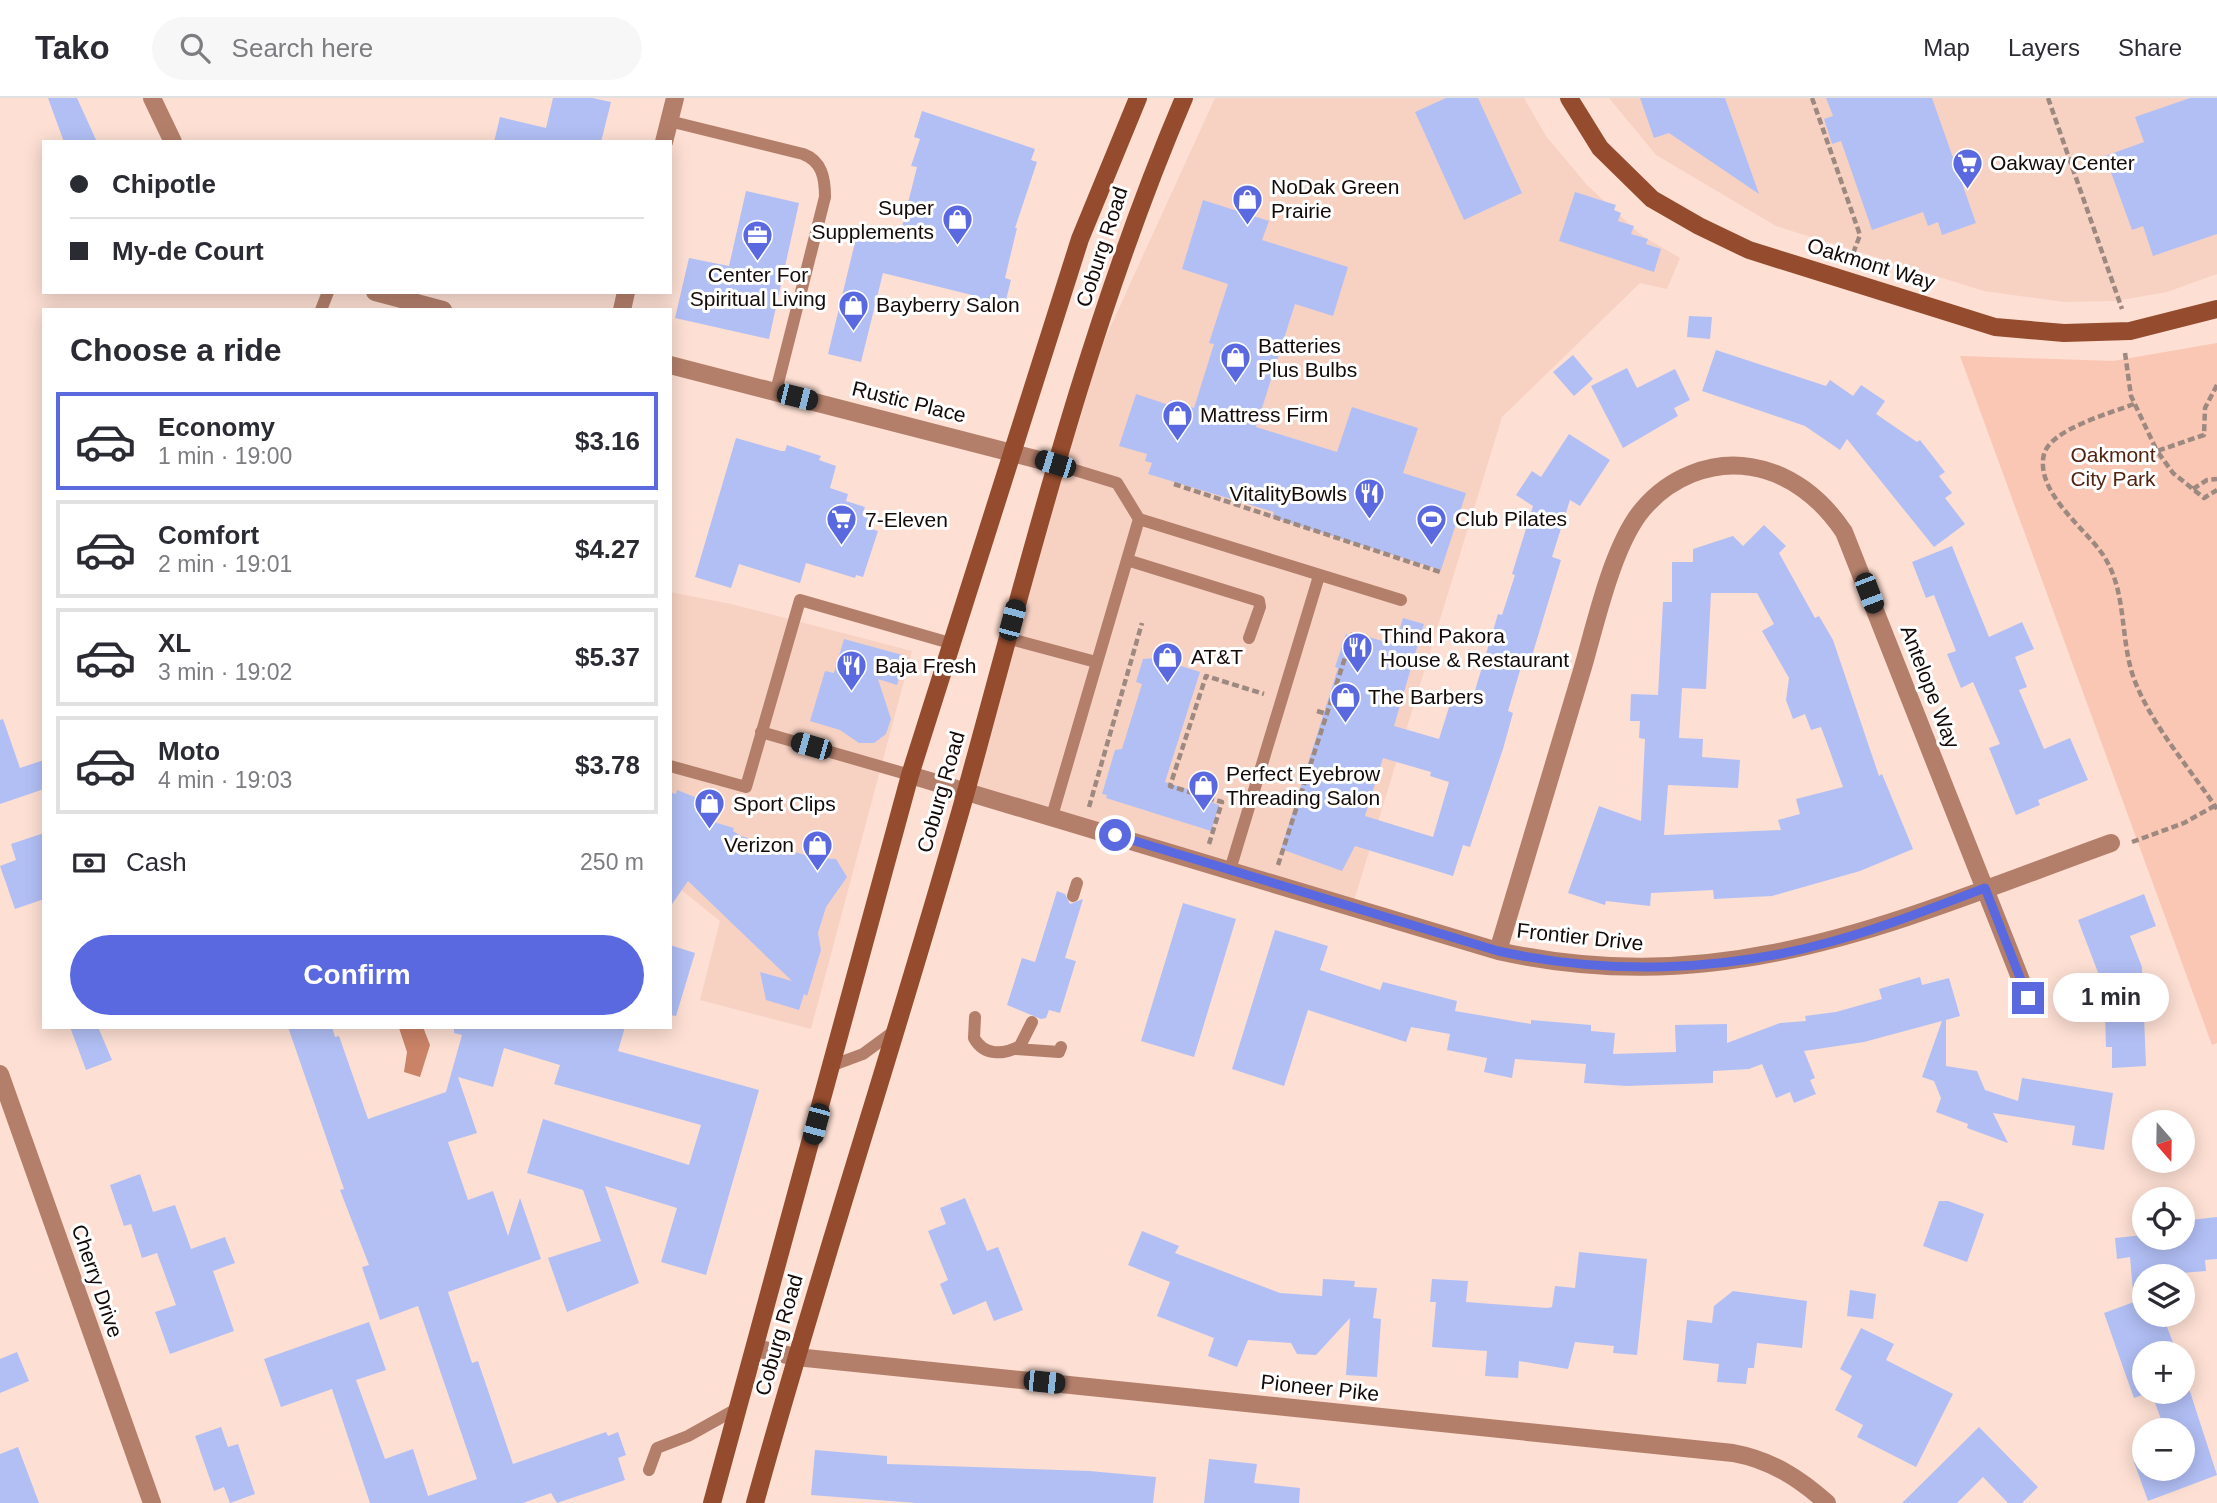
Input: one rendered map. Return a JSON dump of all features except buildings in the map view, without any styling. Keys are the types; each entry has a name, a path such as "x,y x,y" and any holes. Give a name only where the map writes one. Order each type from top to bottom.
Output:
{"main road":[{"name":"Coburg Road","path":"712,1503 822,1100 828,1067 950,643 1080,239 1138,98"},
{"name":"Coburg Road","path":"755,1503 796,1357 966,791 1055,464 1143,193 1184,98"},
{"name":"Oakmont Way","path":"1569,98 1600,148 1652,199 1749,250 1995,327 2064,333 2123,332 2217,309"}],"street":[{"path":"152,98 172,140"},
{"path":"664,140 675,98"},
{"path":"383,294 435,308"},
{"name":"Rustic Place","path":"672,365 1055,464"},
{"name":"Antelope Way","path":"1498,951 1605,593 1632,527 1641,511 1671,484 1704,469 1724,465 1763,468 1793,481 1822,505 1843,531 2028,998"},
{"name":"Frontier Drive","path":"910,775 1498,951 1574,963 1648,967 1735,961 1829,943 2111,842"},
{"name":"Cherry Drive","path":"0,1074 152,1503"},
{"name":"Pioneer Pike","path":"755,1348 796,1357 1733,1453 1774,1465 1791,1474 1827,1503"}],"lane":[{"path":"669,121 803,154 814,160 823,176 825,197 776,391"},
{"path":"1055,464 1117,483 1139,519 1401,600"},
{"path":"1052,816 1139,519"},
{"path":"1127,560 1259,601 1260,607 1249,638"},
{"path":"1230,870 1319,576"},
{"path":"672,767 746,787 800,600 950,643"},
{"path":"1007,638 1096,662"},
{"path":"761,732 910,775"},
{"path":"1073,896 1077,883"},
{"path":"975,1017 972,1035 981,1047 996,1053 1016,1049 1052,1054 1059,1052 1061,1046"},
{"path":"1016,1049 1024,1042 1032,1022"},
{"path":"828,1067 863,1054 893,1032"},
{"path":"649,1470 657,1448 688,1436 740,1407"}],"path":[{"path":"1812,98 1860,235 1844,280"},
{"path":"2048,98 2122,302 2123,332"},
{"path":"2126,366 2134,404 2157,451 2173,474 2204,498 2217,490"},
{"path":"2157,451 2204,435 2205,408 2217,385"},
{"path":"2111,842 2127,844 2184,823 2216,806 2148,708 2137,687 2127,657 2115,573 2052,491 2045,474 2045,453 2055,438 2134,404"},
{"path":"2193,490 2207,480 2217,479"},
{"path":"1174,484 1190,492 1440,572"},
{"path":"1090,805 1142,623"},
{"path":"1277,868 1353,633"},
{"path":"1210,841 1222,802 1170,786 1206,676 1265,694"},
{"path":"1317,711 1327,714"}],"shaded area":[{"path":"1215,98 1524,98 1546,136 1587,185 1641,235 1680,258 1667,289 1640,283 1502,417 1352,907 966,791 1088,376"},
{"name":"Oakway Center","path":"1609,98 2217,98 2217,274 2167,292 2116,301 2064,302 1984,291 1776,226 1656,155"},
{"path":"672,592 731,604 912,651 811,1029 700,1000 720,921 672,883"},
{"path":"399,1029 424,1029 430,1045 420,1077 404,1072 407,1052"}],"green space":[{"name":"Oakmont City Park","path":"2217,343 2217,1043 2212,1045 1960,356 2113,361"}],"place":[{"name":"Oakway Center","path":"1967,190"},
{"name":"NoDak Green Prairie","path":"1248,226"},
{"name":"Super Supplements","path":"957,247"},
{"name":"Center For Spiritual Living","path":"758,262"},
{"name":"Bayberry Salon","path":"853,332"},
{"name":"Batteries Plus Bulbs","path":"1235,385"},
{"name":"Mattress Firm","path":"1177,442"},
{"name":"VitalityBowls","path":"1370,521"},
{"name":"Club Pilates","path":"1432,546"},
{"name":"7-Eleven","path":"842,547"},
{"name":"Thind Pakora House & Restaurant","path":"1357,675"},
{"name":"AT&T","path":"1168,684"},
{"name":"Baja Fresh","path":"852,693"},
{"name":"The Barbers","path":"1345,724"},
{"name":"Perfect Eyebrow Threading Salon","path":"1203,813"},
{"name":"Sport Clips","path":"710,831"},
{"name":"Verizon","path":"817,872"}],"route":[{"path":"1115,835 1498,951 1574,963 1648,967 1769,956 1829,943 1884,926 1985,888 2028,998"}]}
